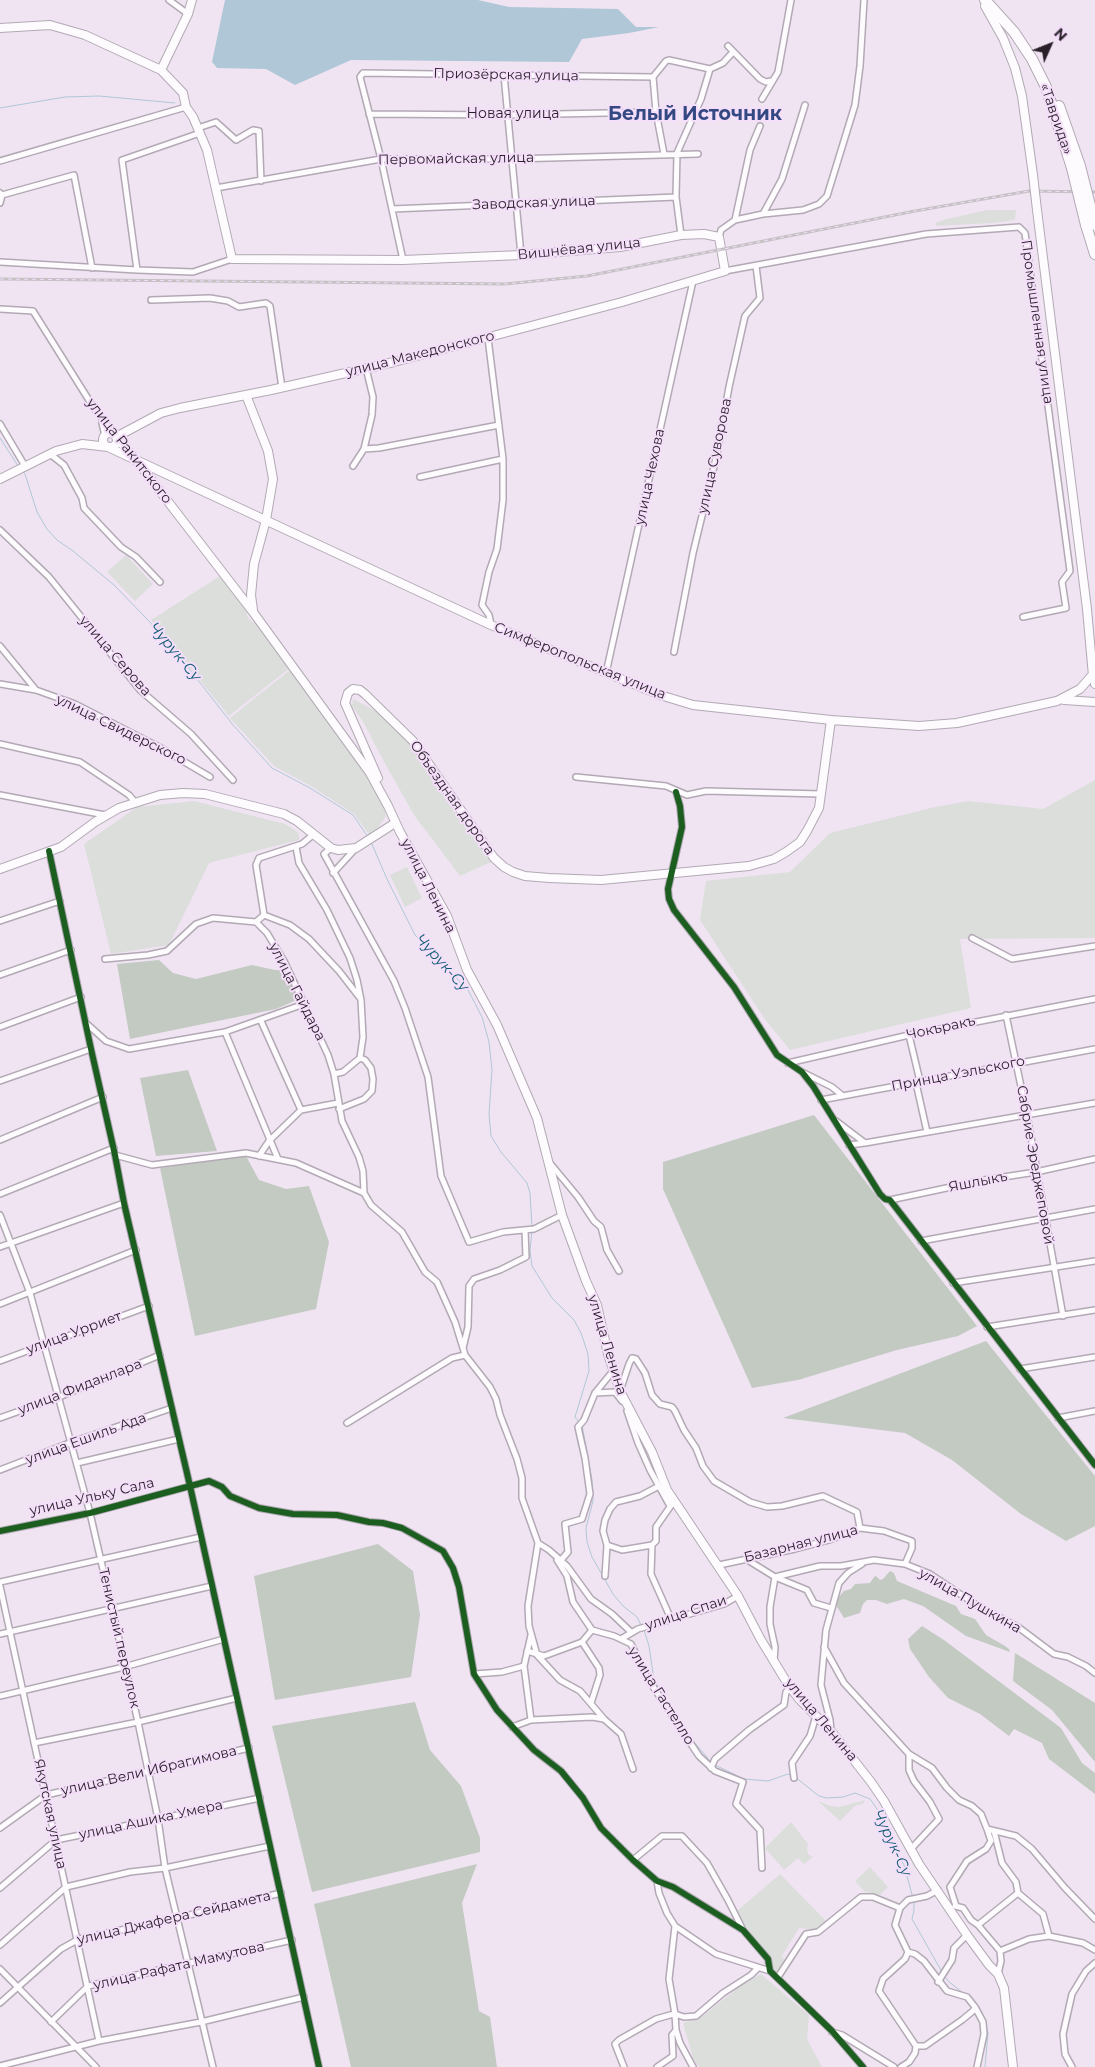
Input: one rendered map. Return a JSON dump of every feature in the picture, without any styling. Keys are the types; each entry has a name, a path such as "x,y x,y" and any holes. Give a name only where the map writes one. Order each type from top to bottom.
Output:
{"highway":[{"name":"«Таврида»","path":"985,0 1014,32 1032,59 1046,87 1076,167"},
{"name":"«Таврида»","path":"994,0 1020,28 1038,56 1052,84 1092,226 1095,254"}],"main road":[{"path":"161,70 188,14 192,0"},
{"path":"981,0 1000,31 1015,68 1022,96 1094,677"},
{"path":"0,28 50,26 86,34 161,70 183,93 186,107 199,130 207,150 232,259"},
{"name":"Вишнёвая улица","path":"232,259 403,260 521,255 620,247 681,234 704,234 719,237"},
{"path":"719,237 725,271"},
{"name":"улица Македонского","path":"116,437 161,414 180,408 282,388 488,338 693,282 725,271"},
{"path":"246,395 272,468 272,492 252,574 251,595 253,612"},
{"path":"0,479 50,454 111,433 116,437 116,444 108,447 103,442 104,436"},
{"name":"улица Ракитского","path":"116,437 136,460 253,612"},
{"name":"Симферопольская улица","path":"82,444 108,447 492,626 606,674 660,695 693,705 831,720 919,726 957,724 1057,701 1081,700 1095,702"},
{"path":"229,579 242,586 248,582 252,574"},
{"path":"1087,609 1095,626"},
{"name":"улица Ленина","path":"253,612 370,772 395,823 447,916 467,970 496,1024 537,1118 562,1215 586,1281 597,1305 613,1371 620,1391 652,1452 672,1504 719,1565 774,1662 791,1688 831,1731 880,1794 910,1850 938,1890 953,1907 967,1935 998,1974 1004,1988 1013,2067"},
{"name":"Симферопольская улица","path":"1057,701 1080,689 1094,677"},
{"name":"Объездная дорога","path":"388,806 383,788 360,742 345,702 348,693 353,689 360,690 365,694 413,741 484,844 504,868 525,876 601,880 749,866 774,859 800,842 807,832 819,808 831,720"},
{"path":"0,869 61,847 94,822 118,808 160,795 205,794 284,814 297,821 331,848 347,850 356,848 395,823"}],"street":[{"path":"169,0 188,14"},
{"path":"762,99 778,72 791,0"},
{"path":"719,237 721,230 735,220 763,214 803,210 819,204 827,196 855,105 860,66 864,0"},
{"path":"728,46 760,79 766,82 771,81"},
{"path":"664,154 656,112 653,77 669,60 710,69 723,63 733,52"},
{"path":"681,234 676,197 677,153 701,99 710,69"},
{"name":"Приозёрская улица","path":"369,114 360,77 363,73 367,72 653,77"},
{"path":"504,75 518,203 521,255"},
{"path":"763,214 782,179 805,105"},
{"path":"0,161 186,107"},
{"name":"Новая улица","path":"369,114 656,112"},
{"path":"369,114 403,260"},
{"path":"136,270 122,160 216,122 236,140 253,130 259,130 261,181"},
{"path":"735,220 750,150 760,126"},
{"name":"Первомайская улица","path":"216,188 381,159 512,159 677,153 698,154"},
{"path":"0,203 1,194 74,175 92,268"},
{"name":"Заводская улица","path":"392,209 676,197"},
{"name":"Промышленная улица","path":"725,271 926,234 1019,227 1025,233 1070,571 1062,582 1066,608 1023,617"},
{"path":"0,262 193,272 232,259"},
{"name":"улица Суворова","path":"674,652 693,553 717,454 729,387 745,316 760,298 756,266"},
{"name":"улица Чехова","path":"606,674 693,282"},
{"path":"151,300 210,298 228,301 239,307 266,303 270,306 282,388"},
{"name":"улица Ракитского","path":"0,309 32,311 100,418 116,437"},
{"path":"488,338 503,459 503,500 498,540 484,590 482,605 489,615 492,626"},
{"path":"353,466 364,449 373,408 371,387 366,368"},
{"path":"100,418 104,427 104,436"},
{"path":"0,424 25,466"},
{"path":"364,449 379,448 499,425"},
{"path":"50,454 64,465 82,498 84,508 121,547 136,557 160,582"},
{"path":"420,476 503,459"},
{"name":"улица Серова","path":"0,530 49,577 140,690 191,734 233,780"},
{"path":"0,646 36,690"},
{"path":"18,687 23,682 23,675"},
{"name":"улица Свидерского","path":"0,684 36,690 75,704 161,748 210,777"},
{"path":"0,744 80,762 129,795 135,802"},
{"path":"576,777 666,786 676,792 687,795 706,791 821,794"},
{"path":"676,792 680,806 682,827 668,889 669,899 674,910 734,988 777,1055 802,1072 832,1087 843,1096"},
{"path":"0,795 107,816"},
{"path":"680,806 687,795"},
{"path":"104,959 148,956 167,951 196,924 213,918 256,922 264,915 256,865 259,858 296,847 314,834"},
{"path":"296,847 299,862 327,910 350,958 361,1000 363,1037 360,1058 343,1072 334,1074"},
{"path":"331,848 324,854 394,981 405,1008 428,1077 441,1176 469,1242 503,1232 529,1230 562,1215"},
{"path":"334,872 356,848"},
{"path":"49,851 103,1096 124,1203 190,1486 319,2067"},
{"path":"0,921 60,901"},
{"name":"улица Гайдара","path":"264,915 290,925 310,939 339,971 361,1000"},
{"name":"улица Гайдара","path":"256,922 267,933 284,962 328,1056 334,1074 342,1121 359,1157 364,1193"},
{"path":"972,938 1012,959 1095,946"},
{"path":"0,975 71,950"},
{"path":"0,1027 81,997"},
{"name":"Чокъракъ","path":"788,1063 909,1035 1095,999"},
{"path":"87,1024 106,1041 129,1049 225,1032 304,1004"},
{"name":"Сабрие Эреджеповой","path":"1006,1015 1027,1115 1063,1316"},
{"path":"261,1020 301,1110"},
{"path":"225,1032 278,1159"},
{"path":"909,1035 919,1076 916,1083 927,1132"},
{"path":"0,1081 91,1048"},
{"name":"Принца Уэльского","path":"821,1100 1095,1049"},
{"path":"259,1156 269,1141 301,1110 338,1106 364,1099 372,1091 373,1079 371,1068 365,1060 360,1058"},
{"path":"802,1072 834,1119 880,1194 890,1200 1058,1418 1093,1457 1095,1465"},
{"path":"0,1140 103,1096"},
{"path":"849,1145 1095,1103"},
{"path":"834,1119 865,1143"},
{"path":"0,1194 114,1148"},
{"path":"115,1154 152,1165 246,1153 296,1163 364,1193 372,1205 402,1232 426,1272 437,1282 455,1322 465,1355 490,1387 496,1398 500,1415 517,1459 522,1478 522,1498 538,1543 528,1606 531,1635 537,1655 560,1680 580,1691 604,1719 621,1734 633,1769"},
{"name":"Яшлыкъ","path":"890,1200 1095,1159"},
{"path":"549,1162 578,1196 594,1221 601,1227 607,1250 618,1271"},
{"path":"0,1247 124,1203"},
{"path":"921,1241 1095,1209"},
{"name":"Тенистый переулок","path":"0,1215 30,1293 90,1513 138,1722 158,1819 164,1868 213,2067"},
{"path":"463,1348 468,1327 469,1286 474,1279 500,1270 526,1257 529,1230"},
{"path":"0,1304 136,1250"},
{"path":"953,1283 1095,1261"},
{"name":"улица Урриет","path":"0,1361 149,1306"},
{"path":"987,1327 1095,1310"},
{"path":"347,1424 452,1358 465,1355"},
{"name":"улица Фиданлара","path":"0,1418 160,1356"},
{"path":"1020,1369 1095,1357"},
{"path":"620,1391 629,1364 632,1358 636,1359 645,1373 652,1394 660,1404 675,1411 684,1430 696,1448 703,1466 714,1481 750,1502 767,1507 782,1506 823,1496 858,1512 860,1528"},
{"path":"562,1560 568,1552 565,1524 582,1519 590,1494 578,1427 584,1420 595,1393 613,1371"},
{"path":"595,1393 615,1392 625,1406 638,1443 659,1486 672,1504 656,1527 656,1541 652,1545 622,1550 607,1545"},
{"name":"улица Ешиль Ада","path":"0,1470 72,1442 172,1408"},
{"path":"1058,1418 1095,1411"},
{"path":"77,1463 179,1439"},
{"name":"улица Ульку Сала","path":"0,1531 90,1513 209,1481 222,1487 230,1496 259,1508 300,1514 337,1514 369,1522 383,1522 402,1528 442,1551 453,1568 459,1587 474,1674"},
{"path":"605,1576 607,1545 604,1531 605,1520 610,1509 616,1502 640,1496 659,1486"},
{"name":"Базарная улица","path":"719,1565 829,1540 860,1528 884,1531 912,1541 912,1548 905,1564"},
{"path":"0,1582 201,1537"},
{"path":"538,1543 562,1560 591,1599 612,1614 631,1632"},
{"path":"652,1545 651,1574 671,1619"},
{"path":"549,1550 567,1576 573,1602 592,1630 621,1639"},
{"path":"745,1559 775,1577 807,1590 814,1603 831,1608"},
{"path":"831,1731 821,1685 824,1647 831,1608 839,1583 858,1566 874,1560"},
{"name":"улица Пушкина","path":"775,1577 820,1566 841,1566 874,1560 905,1564 930,1574 975,1604 1018,1627 1054,1654 1068,1657 1095,1673"},
{"path":"774,1662 775,1647 770,1624 770,1607 775,1577"},
{"name":"Якутская улица","path":"0,1586 100,2041"},
{"path":"0,1634 212,1586"},
{"name":"улица Спаи","path":"621,1639 631,1632 724,1604 738,1596"},
{"path":"527,1651 544,1656 582,1642 592,1630"},
{"path":"531,1635 524,1666 531,1720"},
{"path":"0,1696 124,1667 224,1639"},
{"name":"улица Гастелло","path":"621,1639 630,1644 648,1679 699,1756 743,1782 736,1804 760,1830 762,1868"},
{"path":"582,1642 599,1668 600,1675 591,1703"},
{"path":"824,1647 844,1683 909,1754 932,1768 959,1800 972,1806 981,1814 991,1841 986,1849 967,1861 950,1886 953,1907 963,1908 971,1920 1000,1951 1001,1961 998,1974"},
{"path":"524,1666 502,1672 474,1674 497,1710 534,1750 561,1771 583,1798 600,1828 633,1860 657,1881 673,1887 743,1930"},
{"path":"713,1765 715,1759 748,1730 784,1705 786,1692 791,1688"},
{"path":"34,1743 138,1722 237,1698"},
{"path":"794,1776 792,1763 810,1736 816,1716"},
{"path":"512,1727 531,1720 592,1717 604,1719"},
{"name":"улица Вели Ибрагимова","path":"0,1828 46,1795 148,1773 248,1748"},
{"path":"909,1754 909,1770 914,1781 930,1802 939,1819 910,1850"},
{"name":"улица Ашика Умера","path":"0,1888 56,1840 260,1798"},
{"path":"987,1829 1016,1836 1032,1849 1064,1888 1095,1919"},
{"path":"994,1831 1002,1863 1016,1882 1018,1893 1043,1914 1049,1936"},
{"path":"633,1860 662,1836 682,1836 707,1863 743,1930 768,1959 770,1971"},
{"path":"0,1945 66,1887 130,1872 164,1868 270,1846"},
{"path":"657,1881 667,1913 675,1926 716,1954 770,1971 832,2031 863,2067"},
{"path":"901,2067 910,2065 916,2053 916,2046 904,2025 879,1991 884,1980 906,1959 908,1952 895,1925 900,1908 908,1900 938,1890"},
{"name":"улица Джафера Сейдамета","path":"0,2003 61,1949 79,1939 281,1893"},
{"path":"978,1926 1018,1893"},
{"path":"778,1978 806,1934 818,1932 861,1897 873,1897 900,1908"},
{"path":"675,1926 669,1979 676,2030 680,2043 693,2067"},
{"path":"939,1979 952,1960 954,1948 967,1935"},
{"path":"1000,1951 1029,1939 1049,1936 1083,1943 1095,1950"},
{"name":"улица Рафата Мамутова","path":"51,2022 88,1986 292,1940"},
{"path":"908,1952 915,1954 924,1961 947,1991 967,1998 975,2007 983,2022 984,2034 977,2067"},
{"path":"1072,2067 1064,2054 1063,2034 1072,1994 1086,1971 1095,1963"},
{"path":"624,2067 615,2044 656,2020 675,2014 684,2017 696,2016 758,1968"},
{"path":"0,1969 96,2067"},
{"path":"0,2066 75,2046 201,2022 304,1997"},
{"path":"916,2046 925,2046 962,2020 975,2007"},
{"path":"657,2067 673,2056 672,2035 676,2030"},
{"path":"832,2031 842,2035 894,2067"}],"shaded area":[{"path":"987,210 1016,210 1015,220 937,226 935,223 947,219"},
{"path":"126,555 153,584 135,601 107,572"},
{"path":"220,576 247,610 247,616 252,622 258,623 291,667 229,716 151,620"},
{"path":"290,670 360,763 382,803 386,816 377,829 369,834 354,814 311,786 274,766 230,718"},
{"path":"353,699 382,714 413,745 491,862 460,876 414,815 364,723 352,706"},
{"path":"1095,780 1095,938 960,939 971,1008 790,1050 764,1018 700,920 706,881 790,872 830,833 935,807 969,801 1043,809"},
{"path":"194,801 285,824 299,834 299,840 209,863 169,945 111,954 84,844 137,807"},
{"path":"407,867 422,898 405,907 390,875"},
{"path":"159,960 173,973 196,979 252,965 284,970 299,999 276,1009 130,1039 117,964"},
{"path":"188,1070 217,1151 156,1156 140,1078"},
{"path":"814,1115 977,1326 958,1336 897,1350 798,1380 752,1388 663,1189 663,1162"},
{"path":"246,1156 259,1180 286,1189 309,1186 329,1242 316,1309 195,1336 160,1168"},
{"path":"986,1341 1095,1476 1095,1526 1066,1541 1021,1514 952,1460 905,1433 783,1418"},
{"path":"378,1544 413,1571 420,1615 411,1677 275,1700 254,1576"},
{"path":"890,1571 894,1573 897,1581 956,1606 961,1614 975,1619 986,1635 1005,1646 1010,1652 966,1636 923,1606 904,1599 887,1604 876,1600 867,1600 863,1604 860,1613 844,1618 834,1602 844,1591 851,1589 855,1584 870,1583 876,1576 880,1580 883,1579"},
{"path":"922,1626 944,1640 1061,1728 1082,1763 1095,1773 1095,1794 1049,1759 1042,1743 1014,1729 1009,1736 980,1714 948,1698 929,1677 910,1649 908,1639"},
{"path":"1015,1653 1095,1703 1095,1762 1052,1710 1013,1681"},
{"path":"415,1702 430,1750 461,1786 480,1838 480,1852 312,1892 272,1726"},
{"path":"865,1800 863,1804 856,1805 840,1821 818,1801 830,1806 839,1807"},
{"path":"791,1822 808,1844 808,1854 813,1857 804,1864 798,1858 784,1870 765,1848"},
{"path":"477,1864 462,1903 479,2011 490,2017 497,2067 351,2067 314,1904"},
{"path":"870,1867 888,1887 880,1895 865,1892 855,1881"},
{"path":"780,1874 826,1921 815,1930 799,1928 782,1956 785,1961 777,1973 771,1967 768,1954 751,1934 737,1911"},
{"path":"761,1974 809,2015 807,2039 822,2067 699,2067 693,2058 683,2023 703,2016 745,1982"}],"water":[{"path":"225,0 478,0 509,7 618,9 636,27 659,27 582,39 569,62 351,60 295,85 266,69 217,68 212,62"}],"waterway":[{"path":"0,108 65,97 99,96 175,103"},
{"name":"Чурук-Су","path":"0,438 18,466"},
{"name":"Чурук-Су","path":"22,471 25,474 37,512 47,529 57,540 114,585 147,619 169,643 233,725 272,768 310,788 353,815 368,837"},
{"name":"Чурук-Су","path":"371,842 415,935 468,990 482,1017 489,1042 492,1070 489,1114 491,1136 501,1152 527,1183 530,1193 532,1227"},
{"name":"Чурук-Су","path":"532,1231 530,1251 532,1266 552,1298 574,1320 581,1333 588,1354 589,1371 575,1417 579,1422"},
{"name":"Чурук-Су","path":"582,1425 592,1480 593,1501 586,1528 587,1542 592,1557 613,1594 623,1606 637,1617 641,1625"},
{"name":"Чурук-Су","path":"644,1630 649,1646 654,1680 671,1709"},
{"name":"Чурук-Су","path":"687,1734 712,1763"},
{"name":"Чурук-Су","path":"715,1765 744,1779 768,1781 788,1774 791,1775"},
{"name":"Чурук-Су","path":"795,1777 819,1796 827,1798 843,1797 855,1793 870,1799 884,1819 888,1837 904,1865 913,1898"},
{"name":"Чурук-Су","path":"914,1902 912,1919 942,1972"},
{"name":"Чурук-Су","path":"944,1975 948,1981 963,1993"},
{"name":"Чурук-Су","path":"972,2000 982,2015"},
{"name":"Чурук-Су","path":"985,2021 988,2033 985,2067"}],"railway":[{"path":"0,279 505,284 587,276 915,211 1029,191 1095,192"}],"cycle path":[{"path":"676,792 680,806 682,827 668,889 669,899 674,910 734,987 777,1055 802,1072 813,1086 880,1194 885,1199 890,1200 1095,1465"},
{"path":"49,851 124,1203 190,1486 319,2067"},
{"path":"0,1531 90,1513 209,1481 222,1487 230,1496 259,1508 293,1514 337,1515 383,1523 402,1528 443,1551 453,1568 459,1587 474,1674 497,1710 534,1750 561,1771 583,1798 601,1828 633,1860 657,1881 673,1887 743,1930 768,1959 770,1971 832,2031 863,2067"}],"district":[{"name":"Белый Источник","path":"695,114"}]}
